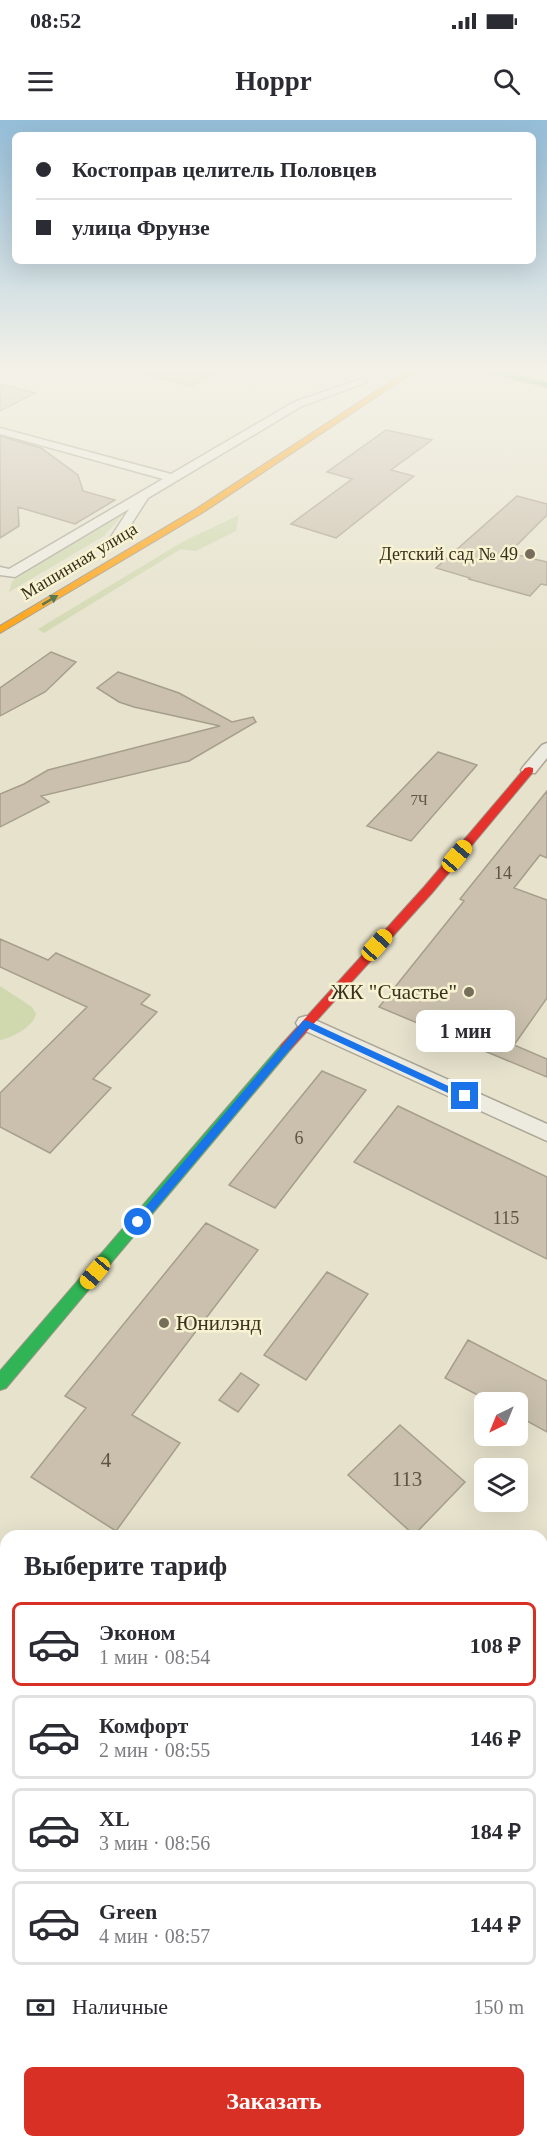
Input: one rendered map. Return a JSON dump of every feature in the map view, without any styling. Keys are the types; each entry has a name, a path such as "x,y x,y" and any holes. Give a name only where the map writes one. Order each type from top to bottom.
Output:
{"main road":[{"name":"Машинная улица","path":"0,630 199,511 274,462"},
{"name":"Машинная улица","path":"110,542 146,521"},
{"path":"0,1383 306,1023 428,890 530,770"}],"street":[{"path":"112,462 172,478"},
{"path":"0,571 10,574 200,462"},
{"path":"110,542 144,495"},
{"path":"530,770 545,750"},
{"path":"306,1023 547,1133"}],"green space":[{"path":"128,509 104,536 9,592 12,581"},
{"path":"239,515 236,531 196,551 181,549 44,633 38,629 184,541"},
{"path":"0,986 32,1007 36,1014 31,1023 21,1031 0,1040"}],"building":[{"path":"0,462 60,462 78,475 83,491 115,500 75,524 18,507 19,526 0,538"},
{"path":"342,462 402,462 391,470 414,476 336,538 291,524 352,479 327,472"},
{"path":"517,496 547,504 547,515 509,553 547,562 547,585 541,584 530,596 436,568"},
{"path":"51,652 76,662 45,692 0,716 0,688"},
{"path":"118,672 179,693 232,722 253,717 256,722 189,761 41,796 49,802 0,827 0,794 48,770 220,726 134,707 119,702 97,688"},
{"path":"438,752 477,765 411,841 367,826"},
{"name":"ЖК \"Счастье\"","path":"547,791 547,858 540,855 514,888 547,900 547,998 514,1045 547,1059 547,1077 379,1007 464,901 460,899"},
{"path":"0,939 48,960 56,953 150,995 141,1004 157,1012 93,1079 111,1088 50,1153 0,1127 0,1093 87,1007 0,967"},
{"path":"322,1071 366,1090 275,1208 229,1185"},
{"path":"398,1106 547,1177 547,1259 354,1162"},
{"path":"206,1223 258,1250 132,1415 180,1443 117,1530 31,1477 86,1408 65,1396"},
{"path":"327,1272 368,1294 306,1380 264,1355"},
{"path":"468,1340 547,1381 547,1432 528,1422 528,1392 474,1393 445,1378"},
{"path":"241,1373 259,1385 238,1412 219,1400"},
{"path":"400,1425 465,1482 419,1530 408,1530 348,1475"}],"traffic: fast":[{"path":"0,1383 286,1047"}],"traffic: slow":[{"path":"0,630 199,511 274,462"}],"traffic: jam":[{"path":"286,1047 428,890 529,770"}],"place":[{"name":"Детский сад № 49","path":"530,554"},
{"name":"ЖК \"Счастье\"","path":"469,992"},
{"name":"Юнилэнд","path":"164,1323"}],"route":[{"path":"138,1222 306,1023 465,1096"}]}
